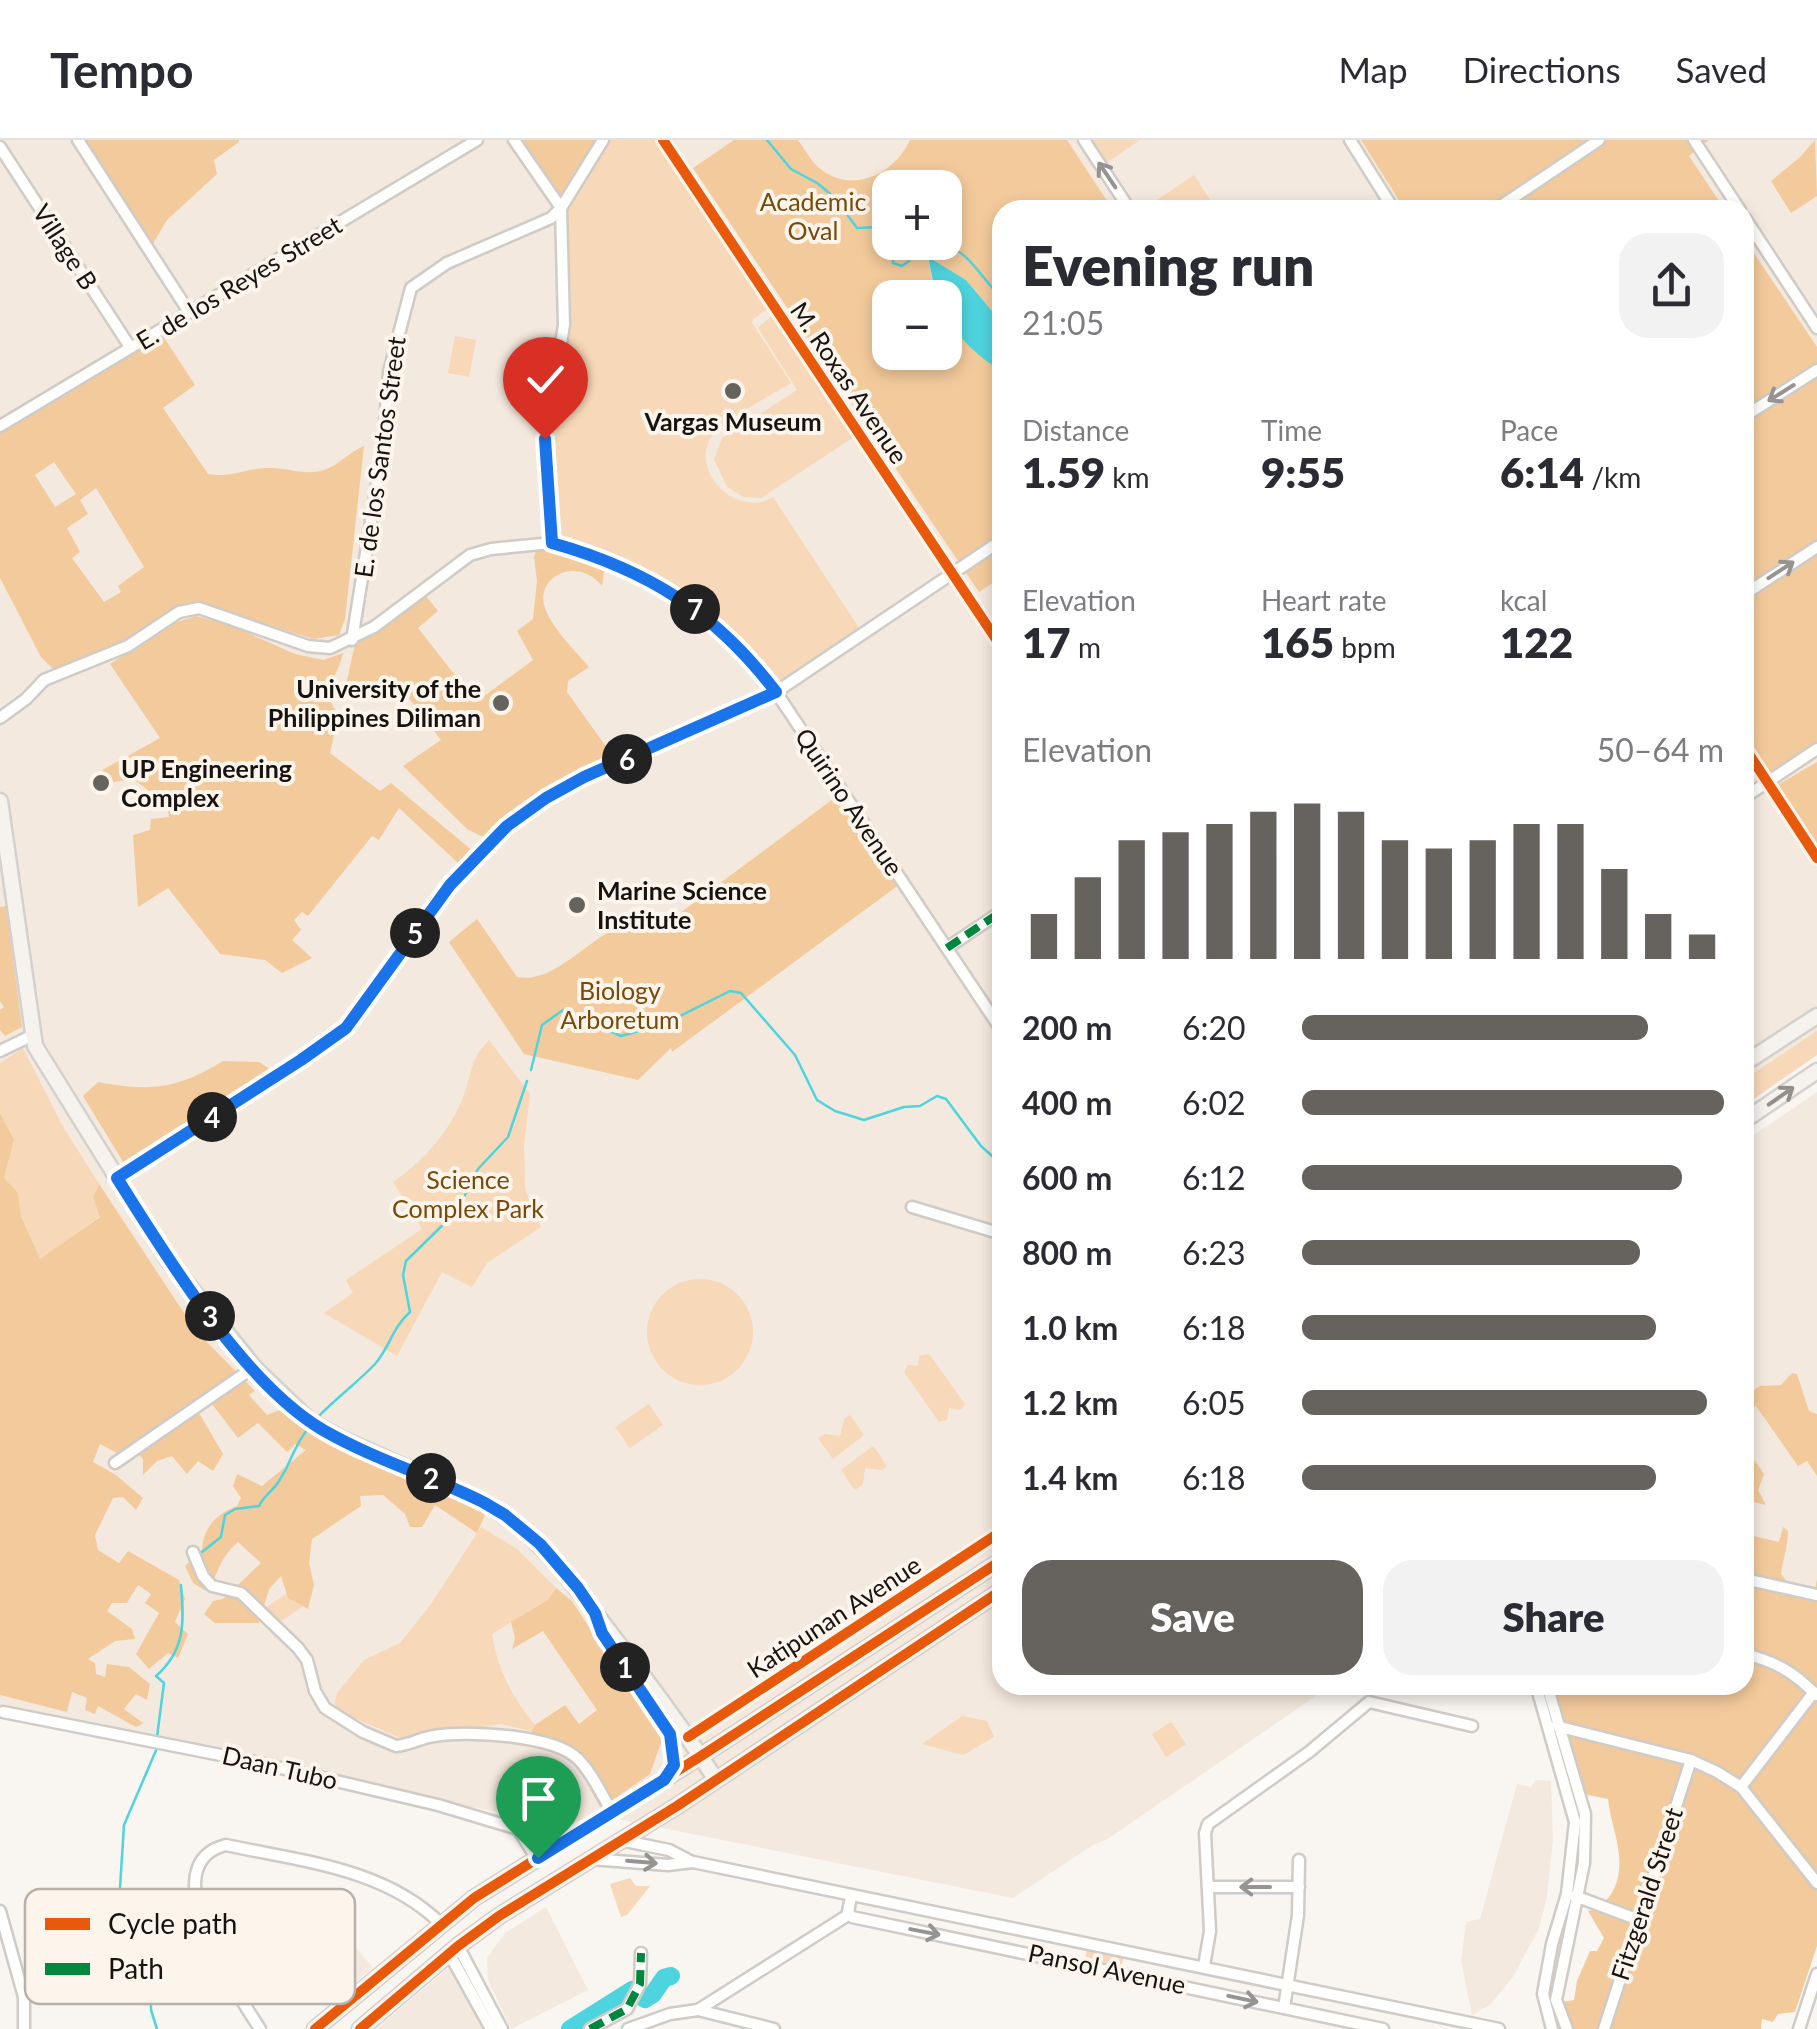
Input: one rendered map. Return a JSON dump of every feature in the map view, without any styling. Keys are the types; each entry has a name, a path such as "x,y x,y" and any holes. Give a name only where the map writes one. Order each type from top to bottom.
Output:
{"main road":[{"path":"0,801 33,1035 40,1058 189,1289 285,1400 325,1431 465,1493 505,1515 551,1555 629,1653 688,1736 705,1770 701,1780 557,1870 532,1895"},
{"path":"1754,1058 1817,1016"},
{"path":"1754,1114 1817,1071"},
{"name":"Katipunan Avenue","path":"355,1995 474,1898 664,1780 992,1567"},
{"path":"360,2029 454,1949 532,1895 716,1780 992,1597"},
{"path":"595,1613 602,1633 670,1734 674,1765 664,1780"},
{"path":"846,1662 857,1685"},
{"path":"688,1736 724,1741"},
{"path":"697,1758 716,1780"},
{"name":"Katipunan Avenue","path":"315,2029 345,2004"}],"street":[{"path":"78,140 190,312"},
{"name":"E. de los Reyes Street","path":"0,426 478,140"},
{"path":"514,140 561,208 564,326 545,439 552,543"},
{"name":"E. de los Santos Street","path":"352,640 382,447 389,372 411,288 430,272 551,218 603,140"},
{"name":"M. Roxas Avenue","path":"663,140 992,633"},
{"path":"1084,140 1123,200"},
{"path":"1350,140 1388,200"},
{"path":"1510,200 1599,140"},
{"path":"1694,140 1733,200"},
{"name":"Village B","path":"0,148 130,348"},
{"path":"1754,232 1817,328"},
{"path":"1754,410 1817,370"},
{"name":"Quirino Avenue","path":"352,640 470,555 491,549 552,543 624,568 686,602 745,652 776,692 992,1015"},
{"path":"117,1178 346,1028 450,885 507,826 584,777 776,692 992,547"},
{"path":"1754,588 1817,547"},
{"path":"0,718 44,680 128,646 179,612 199,608 319,648 352,640"},
{"path":"1754,791 1817,749"},
{"path":"1754,761 1817,858"},
{"path":"947,948 992,919"},
{"path":"0,1051 33,1035"},
{"path":"912,1208 992,1231"},
{"path":"115,1463 254,1367"},
{"name":"Katipunan Avenue","path":"688,1736 992,1538"},
{"path":"193,1552 212,1586 242,1592 298,1648 306,1660 315,1691 330,1712 362,1732 396,1746 434,1735 456,1734 506,1737 555,1746 576,1756 612,1812"},
{"path":"1754,1580 1817,1595"},
{"path":"1741,1787 1816,1694 1796,1674 1776,1662 1754,1656"},
{"path":"1540,1695 1586,1814 1588,1833 1558,1978 1556,2000 1567,2029"},
{"path":"1548,1695 1553,1726"},
{"path":"1204,1966 1210,1930 1204,1834 1208,1824 1310,1752 1369,1702 1472,1726"},
{"name":"Daan Tubo","path":"3,1712 174,1744 438,1805 518,1829 538,1858"},
{"path":"1553,1726 1691,1760 1741,1787 1817,1882"},
{"name":"Fitzgerald Street","path":"1604,2029 1691,1760"},
{"name":"Pansol Avenue","path":"620,1840 668,1850 693,1862 850,1897 1499,2029"},
{"path":"194,1889 197,1868 214,1849 226,1844 379,1881 420,1903 440,1924"},
{"name":"Pansol Avenue","path":"590,1859 668,1865 693,1862"},
{"path":"1284,2008 1300,1887 1299,1860"},
{"path":"1210,1886 1300,1887"},
{"path":"1573,1895 1639,1920"},
{"path":"1552,2029 1543,1994 1552,1944 1573,1895"},
{"path":"698,2010 848,1915 850,1897"},
{"path":"0,1911 24,1997 24,2029"},
{"name":"Pansol Avenue","path":"848,1915 1383,2029"},
{"path":"454,1949 491,2029"},
{"path":"454,1949 502,2029"},
{"path":"590,2029 627,2009 640,1984 641,1953"},
{"path":"1799,2029 1817,1974"},
{"path":"246,2004 260,2029"},
{"path":"628,2029 670,2014 698,2010 774,2029"}],"shaded area":[{"name":"University of the Philippines Diliman","path":"0,140 1817,140 1817,1053 1754,1093 1754,200 992,200 992,1695 1317,1695 1109,1838 1013,1898 597,1815 565,1824 0,1717"},
{"path":"1817,1092 1817,1587 1754,1575 1754,1135"},
{"path":"1536,1780 1551,1781 1553,1840 1547,1897 1539,1928 1513,1977 1490,2005 1472,2015 1461,1961 1466,1922 1480,1919 1517,1784 1531,1787"},
{"path":"546,1907 588,1990 511,2029 488,1980 487,1958 505,1933"},
{"path":"355,1946 373,1968 355,1982"},
{"path":"452,1965 488,2029 376,2029"}],"green space":[{"path":"81,140 239,142 214,160 217,174 167,220 151,247"},
{"path":"520,140 597,140 559,198"},
{"path":"607,140 661,140 772,306 752,323 791,383 734,417 714,434 706,455 708,468 714,480 734,498 760,502 773,497 861,631 785,681 775,679 731,631 680,593 624,563 563,538 558,532 555,436 571,314 567,203"},
{"name":"Academic Oval","path":"734,140 798,140 814,163 830,175 843,180 872,176 872,260 928,260 933,280 872,280 872,370 962,370 962,327 992,365 992,584 979,592 693,168"},
{"name":"Academic Oval","path":"910,140 1067,140 1106,200 992,200 992,311 966,280 930,260 962,260 962,170 884,170"},
{"path":"1090,140 1140,140 1105,164"},
{"path":"1361,140 1709,140 1689,156 1718,200 1399,200"},
{"path":"1815,140 1817,196 1791,213 1771,181"},
{"path":"1194,175 1210,200 1157,200"},
{"path":"1754,253 1817,347 1817,743 1769,773 1754,750"},
{"path":"773,315 854,437 761,498 743,497 727,487 714,459 722,438 797,390 758,328"},
{"path":"161,333 195,385 163,408 208,474 270,468 317,472 364,446 345,619 339,635 314,639 198,603 186,606 128,643 52,668 41,657 0,578 0,430","holes":["54,462 76,494 55,507 35,475","96,488 144,567 118,586 121,592 104,602 72,558 80,552 67,528 88,514 80,500"]},
{"path":"455,336 476,340 469,377 448,373"},
{"path":"555,547 605,566 602,586 592,577 570,571 552,579 546,587 543,597 549,616 589,667 568,681 567,692 607,748 615,742 624,751 637,741 641,749 559,787 485,838 467,829 403,766 441,740 391,675 352,701 344,694 355,644 425,595 438,611 418,628 476,702 533,660 517,631 533,619 537,548"},
{"path":"196,616 230,625 295,654 323,660 343,653 330,691 339,714 330,753 380,791 391,783 473,851 465,864 458,863 399,808 379,840 372,836 308,916 302,912 294,920 301,930 292,940 312,958 282,973 265,960 220,954 168,888 138,907 133,835 150,830 151,819 169,817 166,796 148,796 148,790 133,779 95,785 97,773 160,738 110,664 174,623"},
{"path":"1817,762 1817,848 1776,786"},
{"name":"Biology Arboretum","path":"837,796 900,884 672,1052 671,1048 638,1080 524,1054 449,942 477,919 517,977 537,976 632,921 654,919 679,926 680,913"},
{"path":"6,906 22,1027 5,1036 0,1030 0,1010 4,1007 0,1001 0,907"},
{"path":"1817,1031 1817,1055 1754,1099 1754,1073"},
{"name":"Science Complex Park","path":"489,1040 530,1094 524,1145 525,1189 541,1227 487,1263 472,1287 442,1272 397,1356 324,1313 353,1293 346,1280 422,1229 393,1182 425,1155 443,1133 458,1109 475,1060"},
{"path":"23,1048 62,1125 99,1184 93,1197 100,1216 40,1260 21,1216 18,1193 4,1178 14,1141 0,1113 0,1063"},
{"path":"223,1061 259,1062 273,1071 125,1165 83,1096 98,1082 133,1087 177,1083"},
{"path":"0,1113 14,1140 4,1178 18,1193 21,1216 40,1259 100,1217 93,1197 99,1184 196,1331 255,1391 249,1395 267,1415 285,1408 357,1453 486,1513 477,1533 435,1505 422,1527 410,1527 405,1514 383,1495 360,1496 361,1506 312,1539 309,1563 314,1585 308,1609 288,1598 281,1576 269,1589 259,1623 215,1623 204,1614 213,1601 223,1599 261,1563 238,1542 206,1591 193,1583 185,1566 202,1550 212,1522 237,1506 241,1498 233,1486 237,1474 262,1486 306,1450 295,1444 287,1452 258,1423 238,1438 212,1404 199,1413 223,1454 213,1471 198,1461 187,1474 172,1456 157,1461 143,1475 143,1459 130,1445 119,1454 100,1444 93,1462 143,1498 136,1510 123,1497 113,1498 95,1535 98,1550 119,1563 128,1551 179,1580 185,1599 175,1622 188,1634 178,1658 168,1653 149,1669 136,1654 159,1613 145,1603 151,1594 138,1585 127,1603 112,1603 107,1611 132,1629 135,1639 115,1641 88,1659 95,1663 96,1674 105,1677 107,1664 129,1667 150,1684 147,1700 136,1694 124,1709 143,1723 136,1727 98,1706 95,1714 85,1710 87,1698 72,1692 67,1712 0,1695"},
{"path":"700,1279 720,1283 737,1295 749,1312 753,1332 749,1352 737,1369 720,1381 700,1385 680,1381 663,1369 651,1352 647,1332 651,1312 663,1295 680,1283"},
{"path":"929,1354 965,1404 961,1410 949,1408 947,1420 939,1422 904,1372 908,1365 918,1366 919,1356"},
{"path":"1792,1373 1797,1374 1809,1411 1817,1414 1817,1476 1807,1461 1798,1466 1754,1407 1754,1390 1781,1385"},
{"path":"649,1404 663,1425 630,1448 615,1427"},
{"path":"850,1415 864,1435 833,1459 818,1438 825,1434 840,1436 844,1419"},
{"path":"873,1446 887,1466 882,1470 865,1468 863,1484 855,1490 841,1470"},
{"path":"1754,1460 1764,1474 1758,1490 1766,1505 1754,1502"},
{"path":"481,1527 517,1549 556,1588 548,1600 492,1634 507,1683 535,1725 531,1731 501,1724 405,1740 334,1709 337,1693 364,1660 400,1643 431,1604"},
{"path":"1783,1527 1788,1537 1781,1574 1791,1586 1804,1588 1805,1599 1813,1600 1817,1579 1817,1946 1795,2012 1778,2014 1773,2022 1762,2019 1761,2029 1572,2029 1561,2002 1574,2000 1577,1981 1590,1951 1597,1951 1604,1938 1588,1911 1600,1909 1613,1892 1619,1855 1608,1799 1583,1794 1554,1695 1754,1695 1754,1536 1779,1542"},
{"path":"295,1588 306,1604 276,1625 265,1608"},
{"path":"556,1588 572,1601 662,1740 650,1774 601,1808 590,1789 596,1780 577,1751 557,1750 528,1737 535,1725 565,1705 579,1724 597,1710 543,1631 512,1649 515,1638 511,1622 548,1600"},
{"path":"962,1716 987,1721 994,1737 963,1755 922,1744"},
{"path":"1171,1722 1186,1744 1166,1757 1152,1734"},
{"path":"630,1878 636,1886 650,1886 627,1915 621,1917 610,1884"},
{"path":"1088,1946 1124,1955 1121,1968 1085,1958"}],"water":[{"path":"929,260 966,280 992,311 992,364 962,337 962,280 933,280"}],"waterway":[{"path":"767,140 791,169 834,197 857,228 872,227"},
{"path":"962,254 992,287"},
{"path":"893,260 902,266 909,261"},
{"path":"531,1070 542,1025 563,1010 621,1036 664,1024 730,991 741,993 795,1055 817,1100 835,1111 864,1120 920,1106 937,1096 946,1099 992,1156"},
{"path":"317,1418 375,1364 410,1312 403,1275 406,1261 457,1211 478,1169 508,1137 527,1081"},
{"path":"202,1552 221,1537 225,1515 235,1509 259,1506 279,1481 307,1430"},
{"path":"157,1737 164,1683 156,1676 178,1645 181,1585"},
{"path":"120,1889 124,1825 157,1748"},
{"path":"570,2029 632,1990 645,1999 664,1978 671,1976"},
{"path":"151,2004 157,2029"}],"marked path":[{"path":"947,948 992,918"},
{"path":"590,2029 627,2009 640,1984 641,1953"}],"cycle path":[{"path":"663,140 992,633"},
{"path":"1754,762 1817,858"},
{"path":"688,1737 992,1538"},
{"path":"355,1996 474,1898 992,1567"},
{"path":"360,2029 499,1916 677,1806 992,1597"},
{"path":"315,2029 345,2004"}],"place":[{"name":"Vargas Museum","path":"733,391"},
{"name":"University of the Philippines Diliman","path":"501,703"},
{"name":"UP Engineering Complex","path":"101,783"},
{"name":"Marine Science Institute","path":"577,905"}],"route":[{"path":"538,1858 664,1780 674,1765 670,1734 602,1633 595,1613 578,1588 540,1544 483,1502 310,1422 254,1367 189,1289 117,1178 346,1028 450,885 507,826 584,777 776,692 745,652 686,602 640,574 552,543 545,439"}]}
